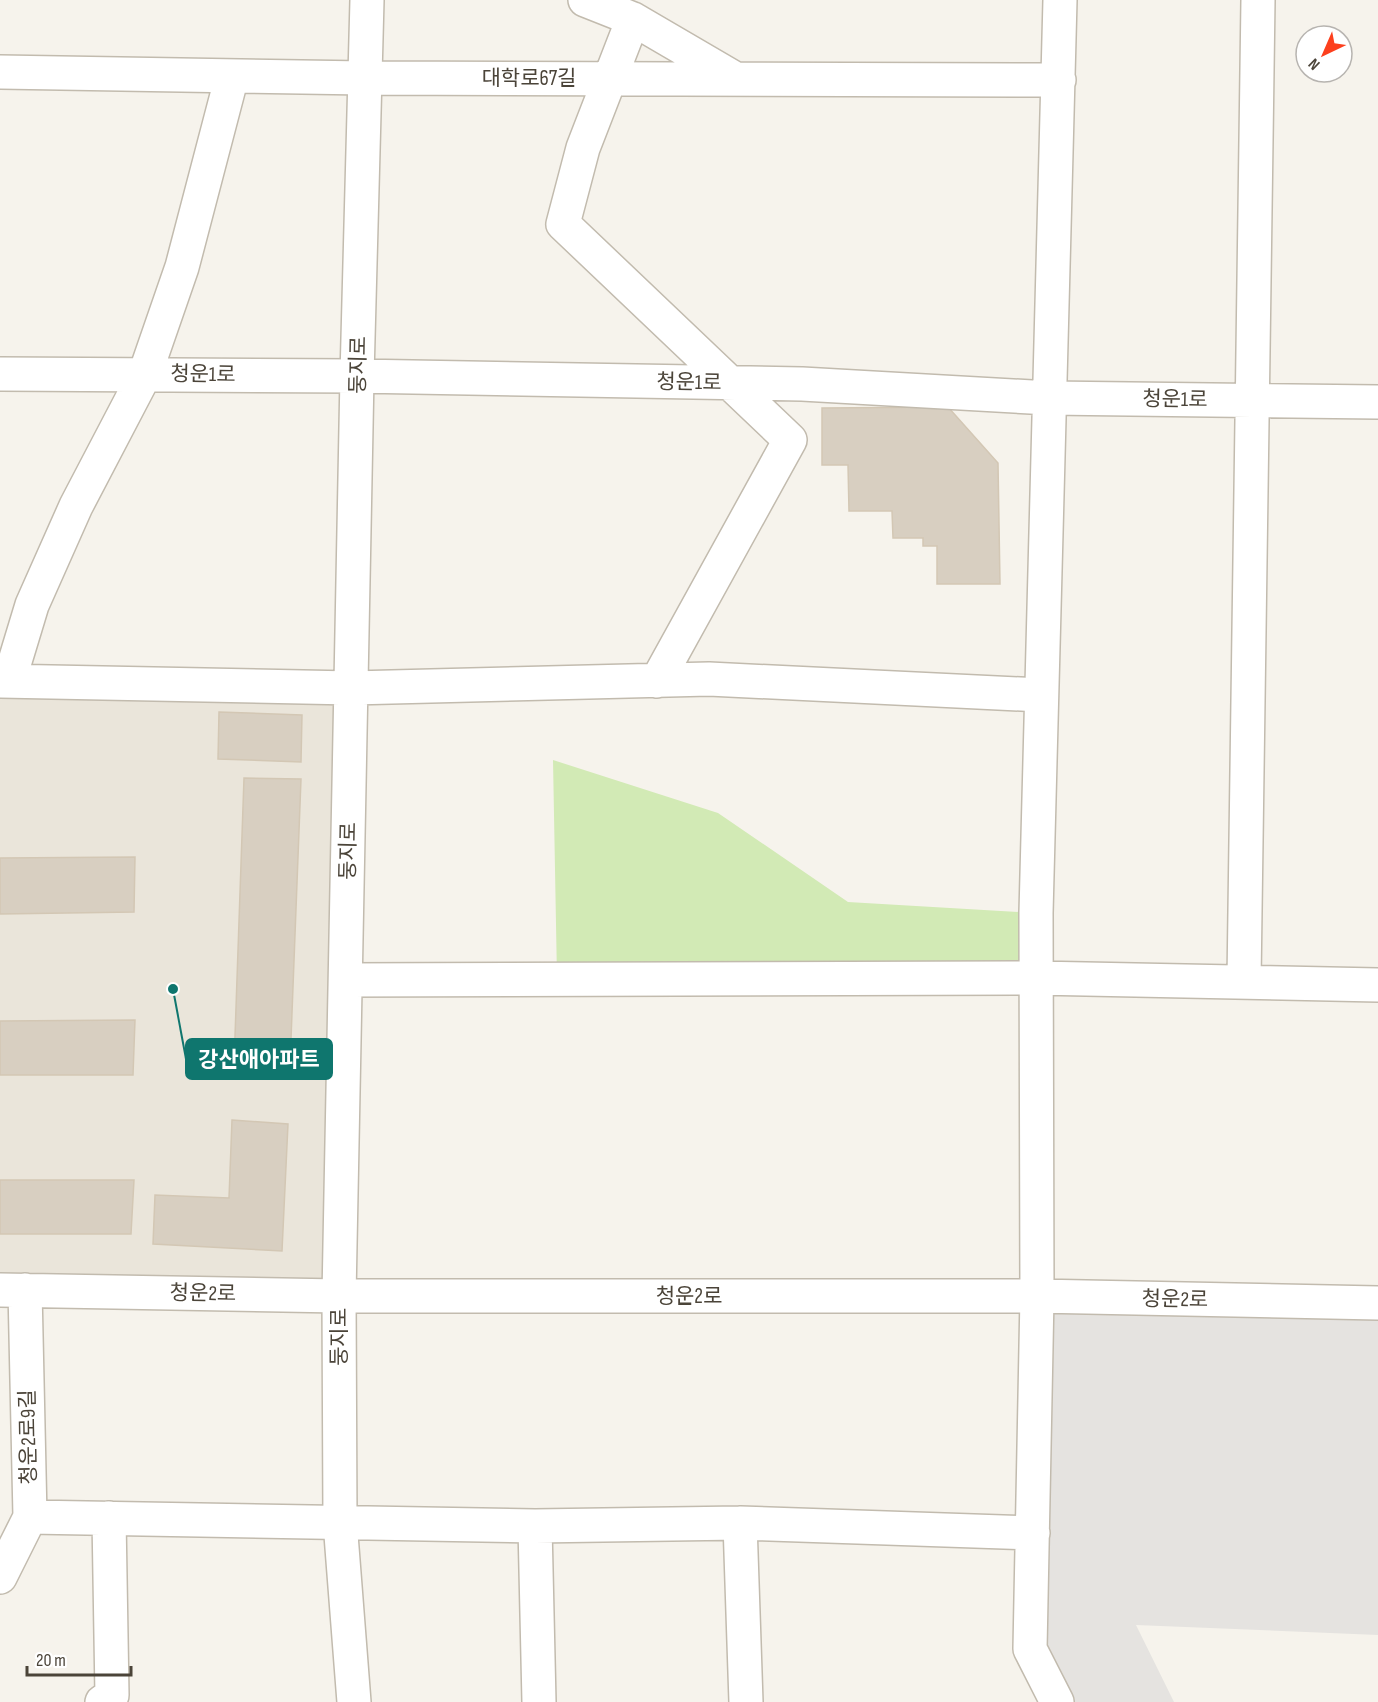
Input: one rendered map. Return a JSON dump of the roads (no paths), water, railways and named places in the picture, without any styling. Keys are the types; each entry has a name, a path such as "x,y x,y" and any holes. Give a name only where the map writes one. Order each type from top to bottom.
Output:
{"street":[{"name":"둥지로","path":"354,1702 340,1522 339,1296 357,376 367,0"},
{"path":"585,0 633,19 735,79"},
{"path":"1057,1702 1030,1649 1037,1296 1036,978 1040,695 1060,0"},
{"path":"1244,981 1258,0"},
{"path":"633,19 583,148 563,224 790,440 657,681"},
{"name":"대학로67길","path":"0,72 365,78 1059,80"},
{"path":"232,76 182,267 145,374 76,506 33,605 4,681 352,688 720,680 1040,695"},
{"name":"청운1로","path":"0,374 357,376 802,384 1049,398 1378,402"},
{"path":"346,980 1036,978 1378,985"},
{"name":"청운2로","path":"13,1290 339,1296 1037,1296 1378,1303"},
{"name":"청운2로9길","path":"0,1577 30,1517 13,1290"},
{"path":"30,1517 535,1526 740,1523 1033,1533"},
{"path":"102,1702 112,1695 109,1518"},
{"path":"740,1523 746,1702"},
{"path":"535,1526 539,1702"}],"place":[{"name":"강산애아파트","path":"173,989"}]}
